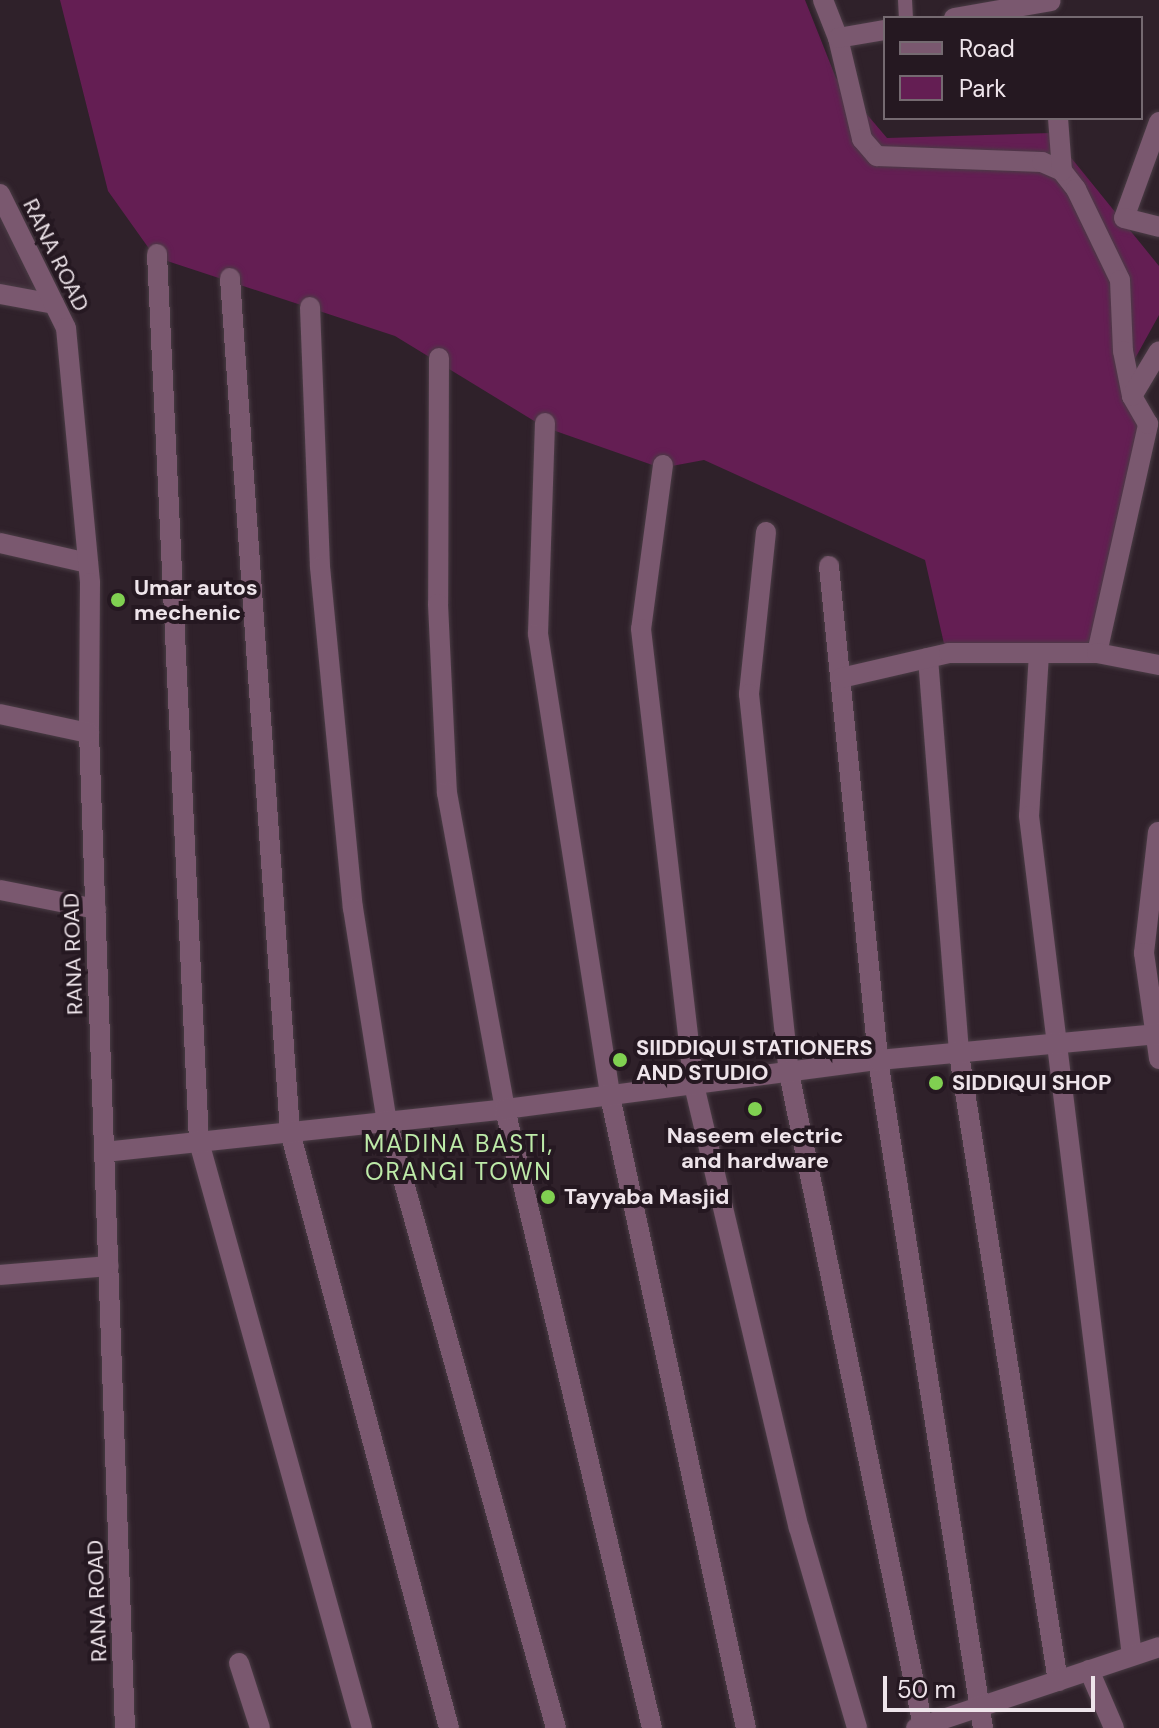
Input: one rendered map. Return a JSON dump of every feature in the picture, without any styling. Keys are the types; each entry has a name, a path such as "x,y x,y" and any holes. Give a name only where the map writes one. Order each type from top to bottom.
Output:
{"street":[{"path":"823,0 838,38 862,139 877,156 1042,162 1062,171 1076,189 1120,280 1123,351 1132,396 1148,424 1097,653"},
{"path":"965,16 1051,0"},
{"path":"838,38 883,30"},
{"path":"1058,120 1062,171"},
{"path":"1159,122 1124,218 1159,227"},
{"name":"RANA ROAD","path":"0,194 66,328 88,563 89,733 125,1728"},
{"path":"157,254 199,1142 362,1728"},
{"path":"230,278 290,1132 449,1728"},
{"path":"0,294 54,304"},
{"path":"310,307 322,582 353,908 387,1122 556,1728"},
{"path":"1132,396 1159,351"},
{"path":"439,358 438,604 447,793 505,1109 652,1728"},
{"path":"545,423 538,634 610,1096 746,1728"},
{"path":"663,465 641,629 694,1085 799,1528 857,1728"},
{"path":"766,532 749,694 789,1073 920,1727 1159,1647"},
{"path":"0,543 88,563"},
{"path":"829,566 878,1060 983,1728"},
{"path":"1039,653 1029,816 1132,1656"},
{"path":"841,678 928,658 1039,653 1097,653 1159,665"},
{"path":"928,658 959,1054 1058,1681"},
{"path":"0,714 89,733"},
{"path":"1158,832 1144,953 1159,1059"},
{"path":"0,890 96,909"},
{"path":"105,1152 505,1109 878,1060 1157,1034"},
{"path":"0,1275 109,1266"},
{"path":"239,1663 260,1728"},
{"path":"1089,1670 1114,1728"}],"shaded area":[{"path":"0,206 53,294 0,289"}],"green space":[{"path":"60,0 805,0 836,78 887,138 1051,133 1159,266 1159,315 1121,384 1146,427 1095,656 947,657 925,560 704,460 661,468 544,427 395,336 155,257 108,191"}],"place":[{"name":"Umar autos mechenic","path":"118,600"},
{"name":"SIIDDIQUI STATIONERS AND STUDIO","path":"620,1060"},
{"name":"SIDDIQUI SHOP","path":"936,1083"},
{"name":"Naseem electric and hardware","path":"755,1109"},
{"name":"Tayyaba Masjid","path":"548,1197"}],"district":[{"name":"MADINA BASTI, ORANGI TOWN","path":"459,1158"}]}
